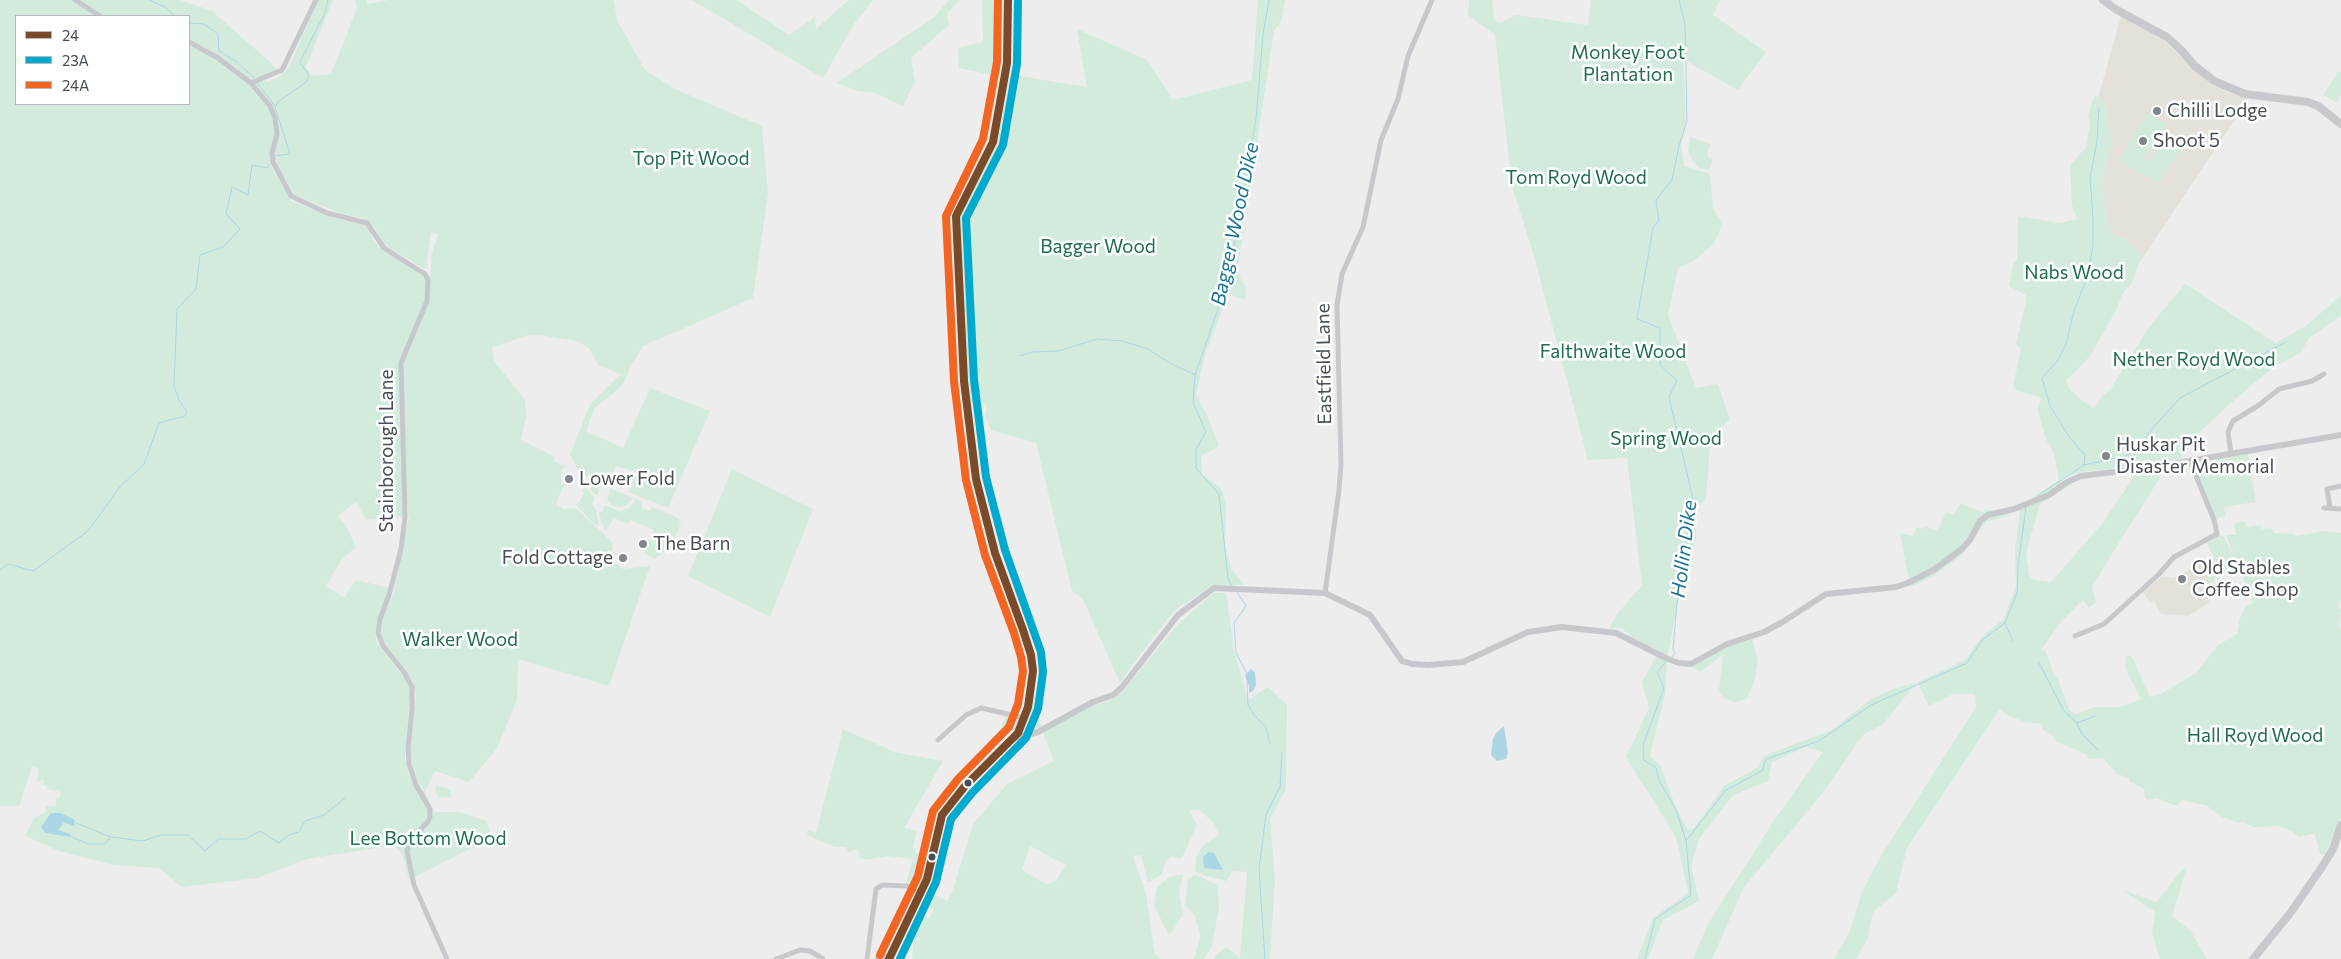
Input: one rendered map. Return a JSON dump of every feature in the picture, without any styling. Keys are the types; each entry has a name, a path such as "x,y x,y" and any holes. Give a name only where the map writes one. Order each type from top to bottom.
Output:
{"main road":[{"path":"2103,0 2167,38 2195,66 2214,81 2245,94 2308,102 2318,106 2341,124"},
{"path":"2254,959 2280,927 2322,867 2333,848 2341,825"}],"street":[{"path":"75,0 98,15"},
{"path":"190,43 218,58 252,83 280,73 285,67 316,0"},
{"path":"877,959 890,957 927,879 942,815 965,786 1013,739 1025,718 1028,707 1033,662 995,553 976,479 964,382 956,216 993,142 1007,63 1008,0"},
{"name":"Eastfield Lane","path":"1325,593 1341,464 1337,305 1339,290 1342,274 1363,226 1381,140 1398,99 1408,56 1432,0"},
{"name":"Stainborough Lane","path":"252,83 270,106 275,118 276,134 272,153 273,162 291,196 327,213 366,223 384,248 424,274 428,280 427,301 401,363 405,517 401,549 380,619 378,633 383,646 404,672 412,687 408,748 409,764 416,785 426,799 430,817 408,845 408,858 414,885 447,959"},
{"path":"2230,454 2228,432 2233,420 2279,389 2312,381 2324,374"},
{"path":"1013,739 1038,732 1093,702 1113,695 1122,687 1178,615 1214,588 1325,593 1370,615 1402,660 1428,665 1475,659 1528,632 1562,627 1616,633 1670,660 1691,664 1727,644 1764,632 1781,624 1826,594 1896,587 1908,583 1935,569 1962,549 1970,540 1980,521 1988,515 2014,509 2049,495 2067,482 2081,476 2135,470 2341,435"},
{"path":"2076,636 2104,624 2158,575 2174,557 2217,534 2214,520 2190,461"},
{"path":"2330,508 2327,489 2341,486"},
{"path":"2324,508 2341,509"},
{"path":"938,740 966,715 981,708 1025,718"},
{"path":"867,959 876,889 882,885 907,886 920,894"},
{"path":"776,959 800,950 810,951 822,959"}],"shaded area":[{"path":"2121,16 2161,38 2211,85 2248,100 2139,263 2141,258 2125,239 2109,233 2102,179 2108,158 2109,127 2105,102 2098,98"},
{"path":"2200,565 2211,584 2204,591 2210,602 2189,616 2161,614 2154,600 2150,603 2143,592 2162,576 2173,578"}],"green space":[{"path":"0,0 180,0 212,11 270,62 278,70 266,77 265,83 279,77 289,67 318,0 333,0 306,67 312,76 331,74 357,8 355,0 367,0 367,4 389,0 614,0 617,20 645,70 675,89 762,126 768,194 753,298 643,346 622,386 595,408 586,431 623,448 650,388 710,411 668,508 629,492 637,472 616,466 606,486 600,484 598,496 596,495 589,488 591,479 579,472 570,455 590,404 621,374 598,365 590,349 577,341 539,335 525,336 492,348 494,361 525,400 526,417 521,440 555,457 553,461 565,466 562,469 560,479 566,486 562,489 556,505 564,509 576,508 603,533 613,544 610,559 623,569 650,566 609,686 518,659 517,700 497,748 469,782 435,771 425,791 434,812 460,812 487,821 491,838 409,880 403,856 394,845 307,859 257,878 182,887 159,868 114,865 59,851 25,836 34,818 46,812 45,806 56,806 56,799 60,797 61,792 47,789 47,786 43,785 44,780 37,781 38,768 32,767 19,806 0,806","holes":["270,158 278,161 277,167 293,194 339,213 363,218 375,228 382,241 390,248 426,270 431,232 438,234 431,256 431,275 425,279 423,275 379,246 373,240 371,231 365,225 337,219 291,201 270,164","356,502 366,520 409,516 393,595 383,617 380,632 385,645 413,682 416,695 410,748 413,772 424,791 418,793 408,772 405,758 410,692 407,681 377,643 375,633 389,588 356,580 344,598 326,586 343,558 356,547 346,526 338,516","61,813 67,817 58,830 70,837 45,833 41,826"]},
{"path":"692,0 737,0 789,35 815,17 816,29 849,0 873,0 854,24 823,78"},
{"path":"949,0 960,0 947,13 949,25 911,58 915,82 903,106 875,93 858,91 837,83 933,18"},
{"path":"982,0 1004,0 1005,63 998,76 959,68 958,48 983,42"},
{"name":"Bagger Wood","path":"1258,0 1285,0 1281,22 1274,31 1237,272 1246,288 1245,300 1228,294 1205,355 1196,395 1207,415 1219,446 1201,456 1202,475 1220,487 1226,503 1225,547 1232,570 1245,585 1213,585 1175,610 1120,683 1083,599 1072,591 1036,443 991,430 985,417 987,406 979,399 972,405 967,381 959,218 997,144 1007,74 1087,87 1077,29 1147,60 1173,100 1252,80"},
{"path":"1469,0 1492,0 1494,19 1499,23 1516,15 1588,25 1591,0 1720,0 1713,15 1766,52 1738,90 1683,59 1686,124 1681,145 1684,166 1710,174 1713,208 1723,224 1713,245 1692,262 1678,268 1668,315 1696,388 1718,384 1730,420 1711,434 1706,498 1696,510 1696,540 1685,563 1668,655 1633,638 1620,627 1609,629 1618,613 1642,585 1627,458 1588,460 1534,256 1512,186 1495,35 1468,15"},
{"path":"2339,71 2341,72 2341,94 2337,103 2323,95"},
{"path":"2096,96 2105,102 2111,135 2111,146 2102,179 2109,233 2125,239 2140,254 2141,258 2131,285 2124,291 2114,314 2090,356 2066,381 2069,389 2080,399 2094,408 2103,395 2110,390 2148,328 2185,284 2276,343 2307,325 2341,295 2341,316 2310,337 2300,353 2272,368 2225,408 2181,450 2182,458 2155,464 2151,460 2131,463 2128,467 2080,472 2060,479 2072,484 2040,504 2026,553 2030,579 2051,582 2102,524 2135,475 2166,468 2092,586 2096,602 2089,608 2083,600 2061,622 2041,650 2045,651 2052,672 2058,680 2070,711 2076,714 2095,707 2121,707 2141,699 2125,668 2126,655 2132,657 2150,697 2159,695 2196,673 2218,645 2237,634 2240,618 2245,607 2253,603 2238,565 2218,575 2211,584 2200,565 2214,559 2207,542 2220,535 2223,536 2235,558 2226,535 2236,535 2234,523 2245,521 2246,527 2260,525 2261,529 2271,528 2274,533 2293,534 2296,536 2324,531 2341,533 2341,600 2338,606 2341,610 2339,628 2341,630 2341,817 2325,854 2321,855 2315,835 2312,834 2298,837 2295,833 2279,826 2253,827 2243,822 2238,823 2222,817 2206,805 2182,800 2177,805 2173,805 2156,798 2148,800 2145,798 2144,789 2129,781 2129,778 2117,774 2103,758 2088,759 2087,755 2056,741 2052,735 2043,730 2042,724 2025,722 2007,715 2000,709 1907,848 1896,893 1873,912 1868,938 1856,959 1834,959 1850,931 1862,892 1879,859 1976,707 1975,694 1953,694 1929,706 1917,682 1965,660 1984,634 2003,620 2016,587 2015,550 2020,509 2032,498 2059,480 2054,454 2046,439 2037,408 2041,400 2040,397 2017,391 2013,386 2021,349 2016,344 2026,295 2009,286 2013,264 2017,259 2018,216 2060,223 2077,219 2072,205 2070,166 2086,147 2090,122 2088,115"},
{"path":"2148,113 2166,124 2144,158 2150,161 2168,132 2184,143 2159,183 2118,161"},
{"path":"1690,137 1710,144 1707,156 1713,159 1709,170 1699,168 1692,160 1688,151"},
{"path":"2248,454 2256,502 2224,507 2225,516 2215,519 2194,464"},
{"path":"732,469 813,509 770,617 688,576"},
{"path":"585,487 594,497 592,504 596,510 599,526 593,523 576,505 584,493 582,491"},
{"path":"610,488 633,498 627,505 613,506 607,500"},
{"path":"636,499 641,501 642,508 650,511 652,507 678,518 681,523 675,538 672,536 670,540 673,542 669,548 655,559 644,553 654,530 630,520 628,524 614,518 606,530 602,525 599,512 602,512 605,505 620,511 629,508"},
{"path":"1961,503 1983,513 1986,509 1991,511 2003,509 2010,515 1986,522 1962,555 1932,577 1912,586 1908,576 1900,533 1914,536 1916,527 1924,529 1925,526 1937,531 1946,512 1953,515"},
{"path":"1214,593 1226,593 1234,650 1248,700 1268,687 1287,705 1286,789 1270,819 1275,880 1270,959 1214,959 1226,947 1240,958 1247,872 1232,871 1227,881 1195,871 1197,855 1205,844 1219,835 1214,823 1199,810 1189,810 1197,825 1182,858 1171,857 1165,862 1162,874 1148,883 1141,855 1133,856 1146,894 1155,955 1161,959 912,959 914,939 923,917 929,918 934,910 929,906 935,895 947,901 953,890 973,824 1007,784 1054,761 1043,732 1093,705 1110,701 1125,689 1178,624","holes":["1030,846 1066,865 1056,881 1046,884 1022,870"]},
{"path":"1752,639 1758,661 1754,683 1747,699 1735,702 1725,699 1719,690 1723,655 1700,672 1691,666 1728,646"},
{"path":"1657,655 1667,662 1665,694 1650,755 1661,767 1676,808 1688,830 1694,828 1724,786 1758,767 1763,756 1832,730 1871,699 1893,689 1917,682 1883,724 1863,735 1822,794 1744,887 1712,959 1693,959 1708,924 1775,819 1823,752 1806,747 1772,762 1768,781 1733,795 1699,839 1691,866 1699,901 1663,920 1648,959 1637,959 1653,918 1688,893 1676,837 1626,757 1649,708 1642,682"},
{"path":"1032,695 1042,701 1035,711 1042,727 1023,736 1020,734 1027,719"},
{"path":"1006,715 1019,720 1014,734 1001,725"},
{"path":"843,729 894,752 943,761 904,828 916,831 913,848 916,848 915,853 930,856 924,879 919,888 906,883 913,859 888,856 866,860 860,858 858,850 855,849 849,853 846,847 835,847 807,835 808,830 816,833"},
{"path":"437,785 451,790 450,798 438,797 435,790"},
{"path":"2187,867 2172,916 2190,930 2207,959 2160,959 2152,933 2155,912 2122,890 2157,902 2182,869"},
{"path":"1183,874 1179,893 1183,915 1169,936 1154,905 1157,887 1169,877"},
{"path":"1196,875 1218,885 1219,908 1212,946 1204,959 1194,959 1200,936 1195,915 1185,906 1188,878"}],"water":[{"path":"1251,669 1255,672 1256,685 1253,691 1249,693 1249,686 1245,675"},
{"path":"1504,726 1508,753 1506,759 1497,761 1491,755 1493,739 1496,733"},
{"path":"51,813 61,813 75,820 74,826 64,822 58,830 70,834 70,837 45,833 41,827"},
{"path":"1208,852 1214,853 1223,870 1204,868 1203,857"}],"waterway":[{"path":"149,0 165,7 174,15"},
{"path":"275,156 290,154 275,107 278,102 306,82 309,76 300,62 325,13 328,0"},
{"name":"Bagger Wood Dike","path":"1233,587 1228,579 1219,494 1196,468 1196,449 1206,432 1193,402 1195,375 1227,283 1239,221 1256,119 1263,34 1269,0"},
{"name":"Hollin Dike","path":"1671,658 1675,653 1673,649 1677,603 1693,499 1669,397 1677,381 1660,365 1660,328 1637,319 1653,228 1659,220 1656,200 1672,180 1679,146 1687,121 1685,24 1679,0"},
{"path":"190,23 204,24 218,34 219,51 237,62 254,78"},
{"path":"256,82 275,106"},
{"path":"2084,465 2085,455 2070,438 2050,406 2042,378 2058,360 2066,344 2074,311 2088,275 2093,245 2090,178 2097,141 2099,107"},
{"path":"0,570 8,564 33,571 88,531 119,488 144,464 159,423 185,416 187,412 179,400 174,386 177,309 196,289 200,255 223,247 240,229 226,214 232,187 248,195 252,165 267,168 272,162"},
{"path":"1020,356 1032,352 1058,351 1097,339 1122,341 1148,349 1168,362 1195,375"},
{"path":"2037,496 2084,465 2125,456 2138,449 2151,430 2180,398 2286,342"},
{"path":"1645,959 1655,919 1691,895 1686,841 1726,790 1762,771 1766,759 1819,741 1871,705 1967,663 1982,640 2005,623 2017,593 2018,565 2026,507"},
{"name":"Bagger Wood Dike","path":"1237,592 1246,606 1234,623 1236,653 1247,674"},
{"path":"2005,623 2013,641"},
{"name":"Hollin Dike","path":"1666,662 1657,672 1664,688 1643,745 1644,760 1656,768 1660,782 1676,810 1686,841"},
{"path":"2039,663 2064,711 2077,723 2082,734 2098,750"},
{"name":"Bagger Wood Dike","path":"1247,681 1248,705 1254,715 1266,727 1270,743"},
{"path":"2077,723 2095,716"},
{"name":"Bagger Wood Dike","path":"1265,959 1259,869 1266,815 1280,787 1282,752"},
{"path":"76,823 111,837 143,841 161,835 188,835 205,851 218,839 246,839 260,831 279,843 289,835 299,832 305,821 324,815 345,798"},
{"path":"70,836 88,844 105,844 110,838"}],"transit line":[{"name":"24A","path":"880,955 918,876 933,811 958,779 1009,727 1018,704 1023,671 1014,633 985,555 966,480 954,381 946,216 983,139 997,62 998,0"},
{"name":"24","path":"889,959 927,879 942,815 965,786 1018,733 1028,707 1033,671 1031,655 1023,630 995,553 976,479 964,381 956,216 993,142 1007,63 1008,0"},
{"name":"23A","path":"900,959 936,882 951,819 972,793 1026,738 1038,709 1043,672 1041,652 1005,550 986,477 974,380 966,218 1003,145 1017,64 1018,0"}],"place":[{"name":"Chilli Lodge","path":"2157,111"},
{"name":"Shoot 5","path":"2143,141"},
{"name":"Huskar Pit Disaster Memorial","path":"2106,456"},
{"name":"Lower Fold","path":"569,479"},
{"name":"The Barn","path":"643,544"},
{"name":"Fold Cottage","path":"623,558"},
{"name":"Old Stables Coffee Shop","path":"2182,579"}],"park label":[{"name":"Monkey Foot Plantation","path":"1628,64"},
{"name":"Top Pit Wood","path":"691,159"},
{"name":"Tom Royd Wood","path":"1576,178"},
{"name":"Nabs Wood","path":"2074,273"},
{"name":"Falthwaite Wood","path":"1613,352"},
{"name":"Nether Royd Wood","path":"2194,360"},
{"name":"Spring Wood","path":"1666,439"},
{"name":"Walker Wood","path":"460,640"},
{"name":"Hall Royd Wood","path":"2255,736"},
{"name":"Lee Bottom Wood","path":"428,839"}]}
